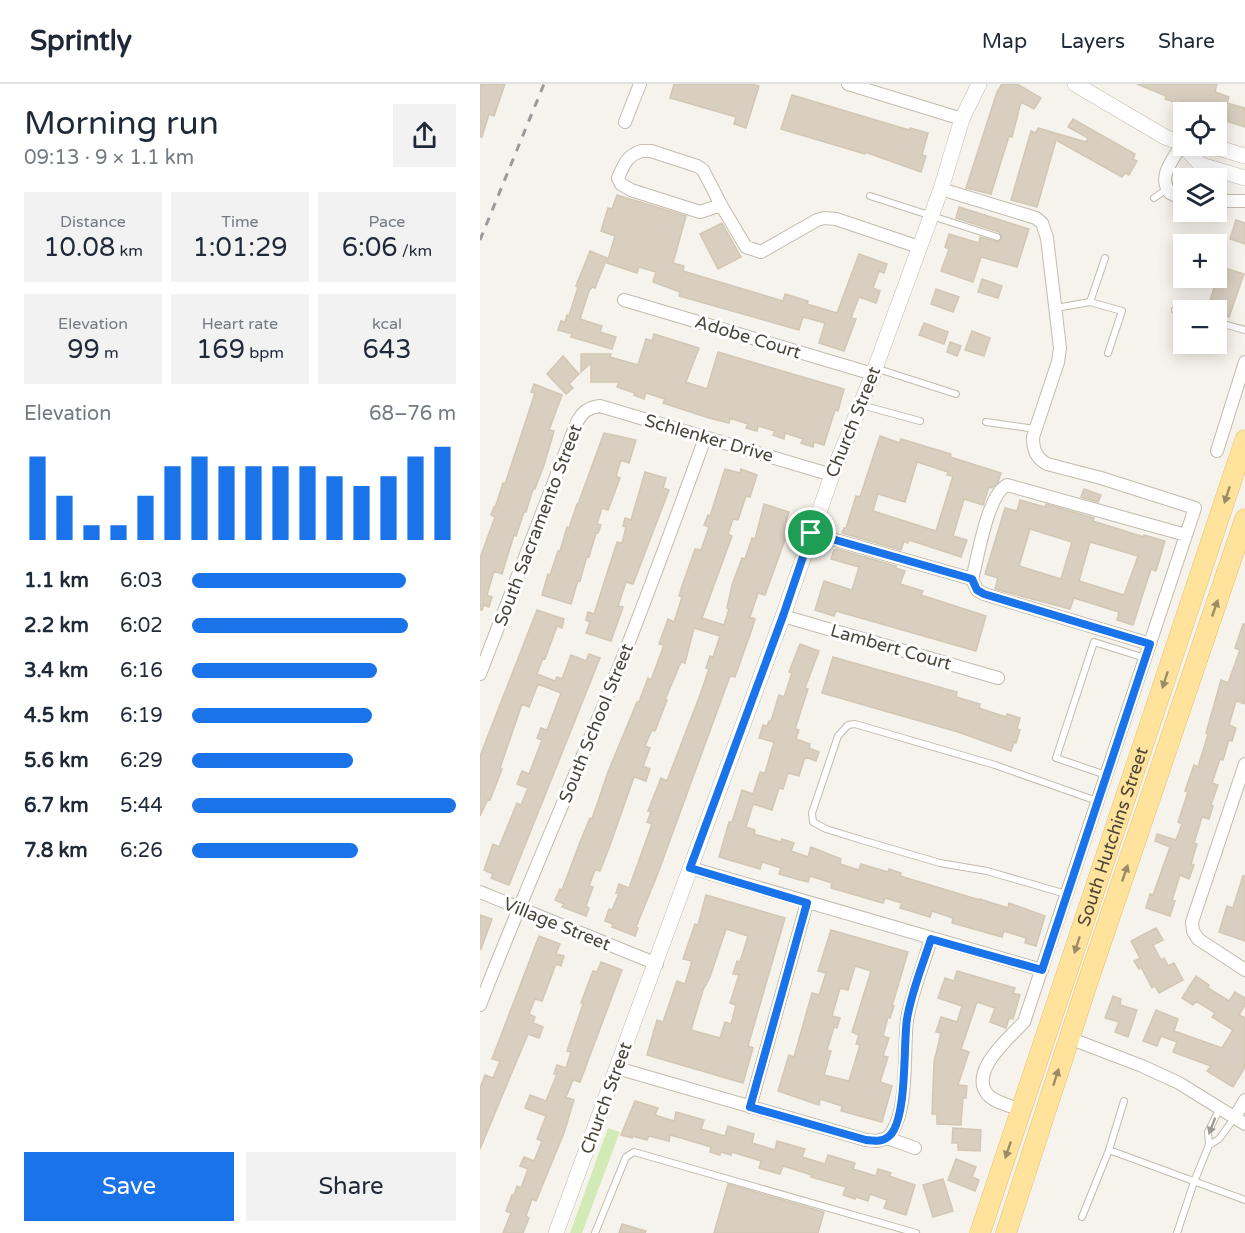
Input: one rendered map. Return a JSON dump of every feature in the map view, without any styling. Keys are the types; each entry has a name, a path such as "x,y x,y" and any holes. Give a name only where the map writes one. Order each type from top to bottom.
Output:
{"main road":[{"name":"South Hutchins Street","path":"980,1233 1245,440"},
{"name":"South Hutchins Street","path":"1006,1233 1069,1038 1245,519"}],"street":[{"path":"625,122 640,84"},
{"path":"848,84 962,119"},
{"name":"Church Street","path":"556,1233 657,964 832,475 874,371 941,189 962,119 979,84"},
{"path":"1075,84 1173,140"},
{"path":"721,205 700,212 631,190 621,184 618,178 625,162 632,154 641,151 651,151 697,166 703,170 746,247 753,251 761,252 824,218 836,219 919,247"},
{"path":"1227,151 1245,156"},
{"path":"1173,194 1167,189 1164,181 1166,172 1176,156"},
{"path":"1193,156 1201,165 1245,178"},
{"path":"941,189 1036,218 1042,223 1050,253 1060,348 1058,362 1036,429 1033,447 1039,460 1195,508 1024,1022 988,1062 983,1073 982,1085 988,1095 998,1102 1022,1110"},
{"path":"1227,201 1245,201"},
{"name":"Adobe Court","path":"624,300 874,371"},
{"path":"1217,451 1245,362"},
{"name":"Schlenker Drive","path":"586,410 600,406 832,475"},
{"name":"South Sacramento Street","path":"480,674 578,422 586,410"},
{"name":"South School Street","path":"480,1005 620,665 705,438"},
{"path":"1150,644 977,590 972,579 992,506 1001,488 1007,485 1186,535"},
{"path":"811,533 972,579"},
{"name":"Lambert Court","path":"783,616 998,678"},
{"path":"1244,770 1192,921 1193,932 1198,939 1245,970"},
{"path":"690,868 1042,970"},
{"name":"Village Street","path":"480,892 657,964"},
{"path":"750,1107 807,903"},
{"path":"887,1138 896,1126 900,1111 907,1019 931,939"},
{"path":"1069,1038 1179,1083 1240,1120 1245,1100"},
{"path":"617,1068 866,1140 877,1141 887,1138 915,1148"}],"lane":[{"path":"1154,198 1167,189"},
{"path":"870,196 997,237"},
{"path":"1090,302 1105,258"},
{"path":"1055,308 1090,302 1122,311 1108,353"},
{"path":"1227,325 1245,330"},
{"path":"874,371 956,393"},
{"path":"860,405 920,422"},
{"path":"986,422 1036,429"},
{"path":"1106,775 1056,758 1094,642 1145,658"},
{"path":"1066,894 865,842 826,829 813,822 812,813 838,736 848,725 855,723 996,765 1097,801"},
{"path":"1082,1217 1109,1150 1124,1101"},
{"path":"1177,1233 1209,1145 1208,1132 1220,1108"},
{"path":"1209,1145 1240,1120"},
{"path":"1109,1150 1245,1200"},
{"path":"595,1233 626,1157 634,1152 916,1233"}],"green space":[{"path":"608,1128 620,1132 582,1233 570,1233"}],"building":[{"path":"480,84 505,84 494,116 489,114 482,137 480,137"},
{"path":"674,84 751,84 759,86 746,128 734,124 736,117 670,98"},
{"path":"1002,84 1017,84 1041,98 1034,109 1021,102 1012,137 1009,136 991,194 966,188 997,92"},
{"path":"1137,84 1217,84 1215,92 1229,97 1227,103 1174,102 1165,99 1166,96"},
{"path":"792,95 909,130 910,128 928,133 922,155 926,156 921,172 865,152 865,154 781,129"},
{"path":"1227,103 1245,108 1245,127 1227,121"},
{"path":"1073,119 1135,154 1133,159 1137,161 1129,175 1125,173 1122,177 1056,140 1037,207 1011,200 1031,131 1036,133 1038,128 1086,142 1088,138 1068,127"},
{"path":"617,195 686,216 673,263 684,266 683,271 783,301 785,294 808,301 807,304 837,313 859,254 887,264 884,273 879,271 873,288 880,291 876,303 859,297 851,318 856,319 844,351 819,343 825,323 803,317 799,330 679,296 680,292 653,282 656,272 639,267 637,273 607,263 615,236 601,231 608,208 612,209"},
{"path":"959,207 1029,229 1017,267 981,257 973,282 941,271 949,249 945,247 949,234 979,243 980,237 998,242 1002,238 999,232 956,218"},
{"path":"1236,220 1245,223 1245,244 1230,239"},
{"path":"722,223 741,257 718,269 700,234"},
{"path":"590,251 607,258 595,288 592,287 589,291 580,319 602,326 600,332 616,337 612,349 571,337 572,334 558,330 561,321 565,322 567,315 569,316 578,287 576,286"},
{"path":"1227,269 1244,274 1229,317 1227,316 1227,300 1210,300 1214,288 1227,288"},
{"path":"982,279 1002,286 998,298 978,292"},
{"path":"936,289 959,297 953,312 931,304"},
{"path":"924,323 948,332 944,344 919,335"},
{"path":"972,331 990,338 984,356 965,350"},
{"path":"654,334 699,348 686,382 707,389 718,352 844,389 824,445 814,442 813,447 801,443 803,439 785,433 784,439 773,435 775,431 758,426 757,431 746,428 748,424 730,418 729,423 709,418 663,403 665,399 646,393 644,399 634,395 635,393 617,387 619,382 591,382 591,363 581,372 581,354 611,354 610,357 638,365 646,339 652,341"},
{"path":"950,342 961,346 957,356 947,352"},
{"path":"563,356 579,374 569,384 573,388 566,394 547,374"},
{"path":"534,384 562,395 549,430 554,431 544,465 516,536 514,535 502,574 494,571 487,595 492,597 489,607 484,605 480,610 480,558 495,517 491,515 503,483 505,484 535,393 531,392"},
{"path":"604,433 636,440 629,463 621,460 616,476 620,478 608,510 602,508 597,524 601,525 596,533 589,557 587,556 571,604 542,595 548,574 550,575 558,551 560,551 567,527 569,528"},
{"path":"880,436 900,443 901,439 951,454 950,457 1001,473 998,482 992,488 989,487 983,505 964,499 953,536 967,540 961,557 909,540 908,543 904,541 901,550 842,533 846,528 856,496 860,497","holes":["917,462 948,472 947,475 953,476 936,531 873,511 878,494 905,502"]},
{"path":"725,469 740,473 741,469 757,475 750,497 746,496 738,520 733,519 728,534 732,536 702,618 724,625 732,585 752,538 755,539 764,504 789,512 786,521 791,523 765,595 758,593 750,617 755,619 735,677 730,676 636,927 638,928 635,936 612,927 613,924 605,921 619,893 616,893 619,884 629,888 652,824 647,822 651,812 648,811 661,778 667,781 709,669 706,668 710,656 713,657 720,636 694,628 685,663 681,662 655,731 652,730 645,746 650,748 643,766 650,769 646,781 634,777 600,871 595,870 589,886 593,887 586,906 589,908 586,916 562,907 564,904 555,900 560,889 562,890 590,818 592,819 608,772 637,702 639,702 648,678 651,680 664,645 659,644 668,619 674,622 682,597 679,596 682,586 695,549 701,550 709,527 704,525 708,515 710,516"},
{"path":"645,472 666,478 663,488 669,490 633,584 626,582 618,606 623,607 611,641 586,633 590,622 586,620 588,612 594,614 617,542 622,543 626,527 623,526 625,518 631,520"},
{"path":"1084,489 1101,495 1098,502 1081,497"},
{"path":"1020,500 1045,507 1046,504 1094,518 1093,521 1144,537 1144,535 1165,541 1156,571 1151,569 1133,625 1117,620 1119,612 1074,598 1070,609 995,589 998,578 985,574 1005,508 1017,511","holes":["1030,529 1072,542 1061,579 1019,566","1090,542 1138,556 1124,595 1079,581"]},
{"path":"834,550 896,566 905,571 900,584 923,591 921,595 986,616 976,651 836,611 834,616 815,610 824,581 852,590 859,567 831,559"},
{"path":"537,610 564,619 562,628 557,626 537,674 555,681 557,677 562,679 571,655 586,661 589,654 600,658 509,885 491,878 493,874 484,870 493,844 499,847 517,803 521,805 528,788 517,784 522,771 529,774 542,740 537,738 541,728 547,730 561,693 538,684 529,707 522,704 500,768 502,769 490,800 488,799 480,816 480,756"},
{"path":"1243,624 1245,624 1245,704 1236,701 1229,725 1236,728 1232,741 1229,740 1223,760 1220,759 1212,783 1218,785 1211,805 1213,806 1209,819 1202,817 1194,843 1197,844 1191,864 1194,865 1189,879 1180,875 1172,900 1175,901 1170,916 1146,908 1170,847 1155,841 1157,834 1176,840 1182,824 1178,822 1188,792 1185,791 1194,765 1198,767 1221,680 1228,683 1240,650 1235,648"},
{"path":"800,644 819,651 805,688 808,689 795,729 799,730 796,739 810,744 809,748 819,752 816,761 805,757 799,776 788,773 783,789 779,788 772,810 753,804 746,827 755,830 754,834 781,842 782,839 794,843 791,851 808,857 811,847 841,859 840,864 859,870 861,864 888,872 889,869 901,873 900,876 1008,908 1009,903 1045,916 1036,946 1025,943 1026,938 1004,931 1002,937 952,923 953,918 932,911 930,917 900,908 902,903 885,898 883,903 831,888 832,883 810,876 808,882 779,874 781,868 762,862 760,869 719,857 729,822 732,822 742,790 753,794 760,772 765,773 774,742 759,738 763,725 767,726 771,721 779,695 784,697 792,673 789,672"},
{"path":"833,657 957,692 956,697 980,704 979,708 1006,717 1007,714 1020,718 1017,729 1020,730 1016,743 1014,742 1011,751 958,732 822,693"},
{"path":"1243,876 1245,876 1245,941 1219,932 1227,906 1233,908"},
{"path":"706,895 785,918 748,1046 753,1048 743,1083 647,1055 657,1020 663,1022 677,981 685,984 692,961 683,959 695,924 698,925","holes":["726,929 748,936 740,962 737,961 733,974 739,975 730,1003 736,1005 731,1024 725,1022 720,1038 691,1030"]},
{"path":"480,915 492,919 481,949 480,949"},
{"path":"1156,928 1163,940 1153,945 1161,960 1164,958 1168,966 1174,963 1183,980 1159,993 1155,986 1152,988 1141,967 1139,969 1134,961 1140,958 1131,941"},
{"path":"831,930 908,952 892,1006 894,1006 890,1018 888,1017 883,1036 889,1038 883,1056 888,1057 880,1082 892,1086 882,1122 841,1111 842,1106 820,1099 819,1105 778,1091 789,1055 794,1057 812,993 819,995 826,973 818,971","holes":["855,966 871,971 852,1032 859,1035 856,1044 860,1045 849,1081 824,1075 831,1051 827,1050 834,1027 837,1028 840,1018 832,1016 840,988 848,990"]},
{"path":"539,936 560,944 556,954 564,956 561,966 556,964 542,1001 535,999 529,1014 535,1017 533,1023 543,1027 539,1038 528,1034 480,1149 480,1088 485,1075 493,1078 500,1061 492,1059"},
{"path":"601,962 622,970 580,1082 573,1080 566,1097 574,1100 564,1133 536,1201 532,1199 526,1216 529,1218 523,1233 503,1233 511,1213 506,1211 512,1195 517,1186 521,1188 528,1169 520,1166 524,1157 534,1161 542,1141 537,1139 546,1116 525,1108 530,1095 546,1101 557,1074 554,1074 557,1065 566,1068 571,1052 567,1051 583,1004 581,1003 593,971 597,972"},
{"path":"957,971 1015,988 1013,993 1020,995 1013,1019 1009,1018 1006,1028 990,1022 995,1008 977,1002 961,1049 969,1052 958,1085 967,1086 966,1098 963,1098 961,1125 937,1124 937,1114 932,1114 934,1062 941,1033 936,1032 941,1017 957,1022 962,1006 938,998 945,978 954,981"},
{"path":"1196,976 1209,985 1208,988 1229,1001 1235,992 1245,998 1245,1005 1239,1015 1245,1018 1245,1067 1233,1087 1207,1071 1211,1066 1173,1052 1177,1042 1161,1036 1157,1046 1143,1041 1156,1010 1178,1019 1174,1031 1222,1048 1233,1030 1212,1017 1215,1013 1196,1001 1193,1005 1182,998"},
{"path":"1113,996 1121,999 1120,1005 1137,1010 1128,1037 1115,1032 1119,1022 1105,1018"},
{"path":"635,1101 658,1108 655,1115 674,1121 676,1112 704,1120 701,1129 725,1136 728,1126 754,1134 752,1143 775,1150 777,1141 805,1149 802,1157 825,1164 828,1155 855,1163 853,1169 876,1176 878,1169 891,1173 889,1176 915,1185 906,1215 884,1208 887,1200 870,1194 868,1201 856,1197 855,1199 843,1195 846,1187 783,1166 780,1174 759,1168 761,1161 732,1152 731,1155 721,1152 720,1155 710,1152 711,1147 670,1135 669,1141 649,1136 647,1140 621,1135"},
{"path":"953,1128 981,1130 980,1151 958,1150 958,1143 952,1143"},
{"path":"956,1159 976,1167 972,1177 979,1180 975,1191 948,1180"},
{"path":"943,1179 953,1211 933,1217 923,1185"},
{"path":"728,1184 824,1212 818,1233 714,1233"},
{"path":"622,1224 646,1231 645,1233 619,1233"}],"railway":[{"path":"480,240 544,84"}],"route":[{"path":"811,533 972,579 977,590 984,594 1150,644 1042,970 931,939 907,1019 905,1069 896,1126 887,1138 877,1141 866,1140 750,1107 807,903 690,868 783,616 811,533"}]}
